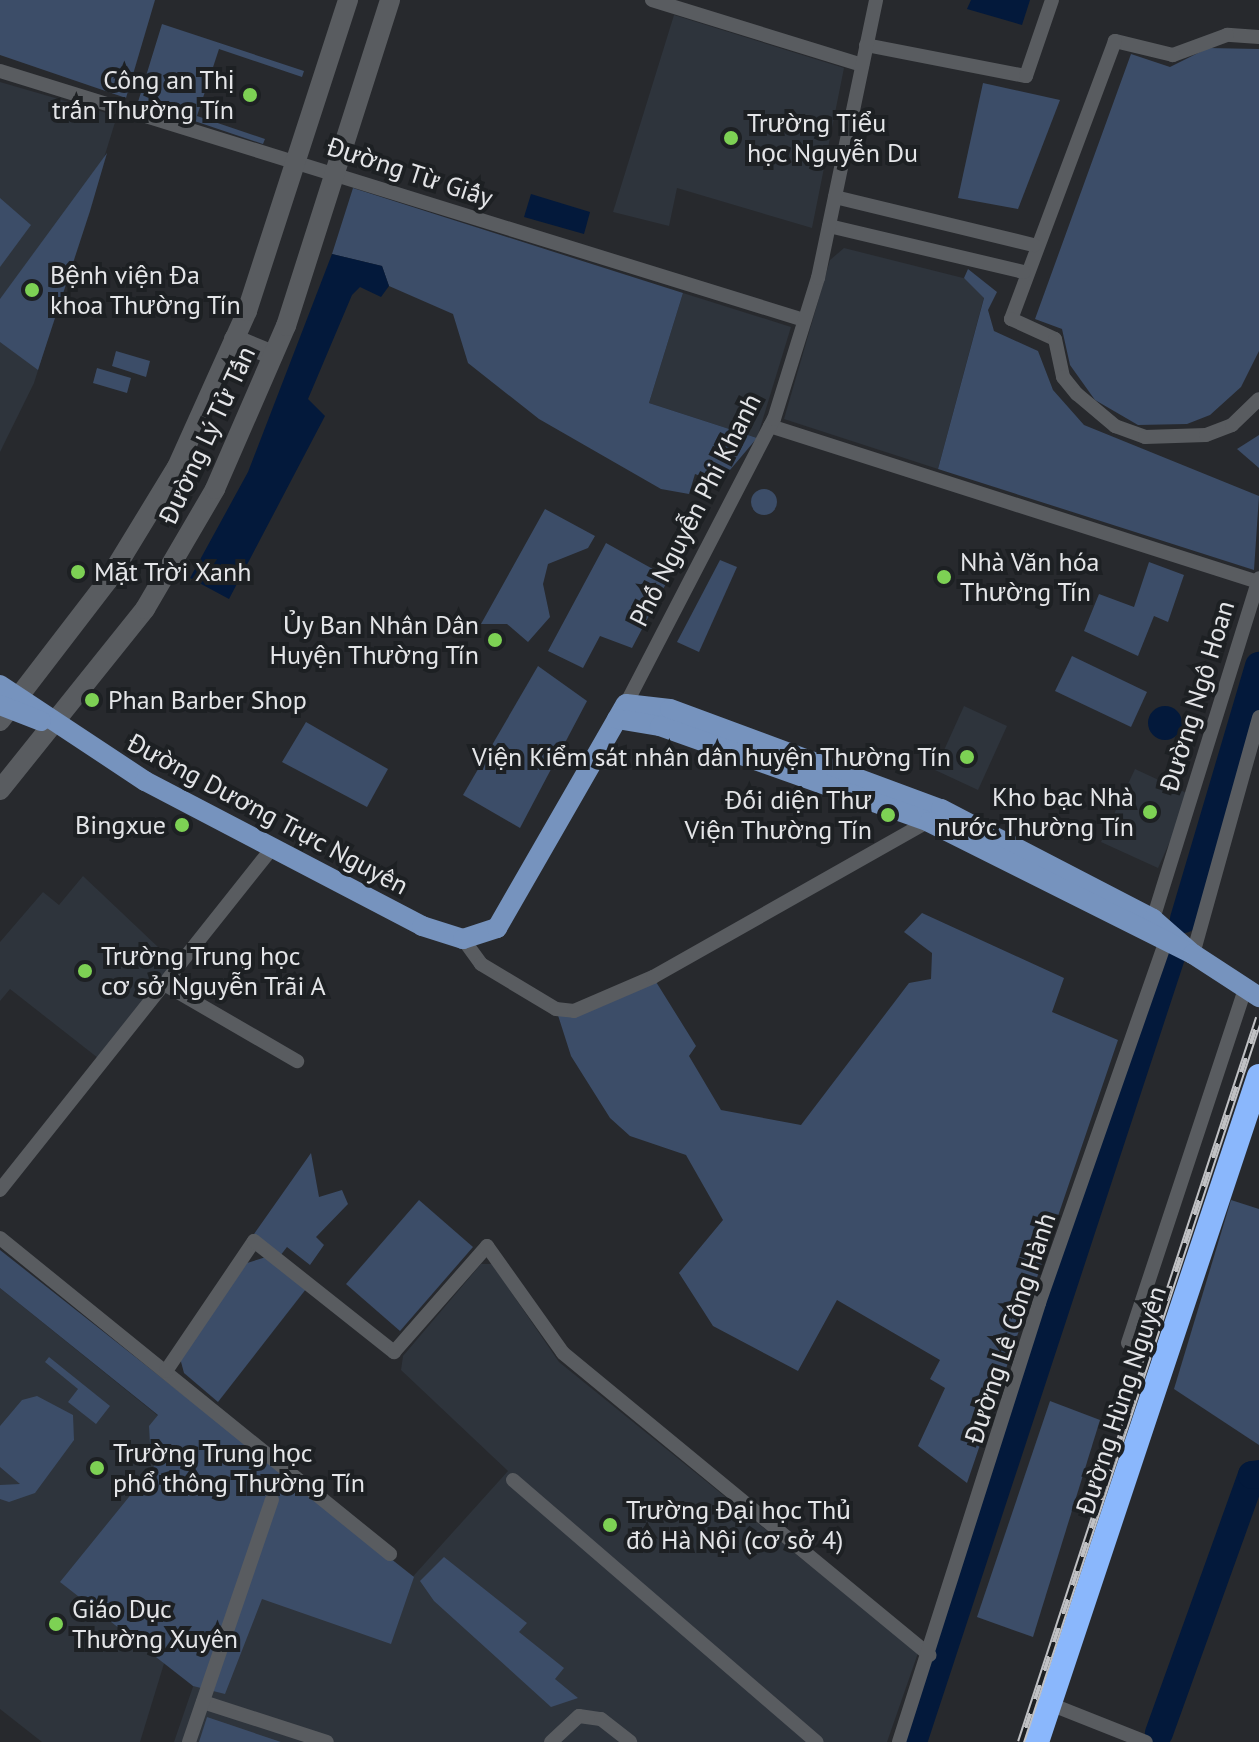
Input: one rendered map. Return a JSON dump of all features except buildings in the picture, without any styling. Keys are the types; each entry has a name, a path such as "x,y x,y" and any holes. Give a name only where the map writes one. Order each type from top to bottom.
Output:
{"highway":[{"name":"Đường Hùng Nguyên","path":"1037,1742 1253,1116 1259,1076"}],"main road":[{"name":"Đường Dương Trực Nguyên","path":"0,685 7,709 53,724 272,848 422,926 463,939"},
{"path":"622,711 935,816 1020,855 1163,930 1252,994"},
{"name":"Phố Nguyễn Phi Khanh","path":"463,939 497,928 622,711"}],"street":[{"name":"Đường Lý Tử Tấn","path":"7,709 145,525 234,339 298,161 348,0"},
{"name":"Đường Lý Tử Tấn","path":"0,790 53,724 181,550 273,355 338,174 390,0"},
{"path":"652,0 862,65"},
{"name":"Phố Nguyễn Phi Khanh","path":"622,711 770,426 804,320 829,226 876,0"},
{"path":"866,45 1026,76 1052,0"},
{"path":"1259,37 1227,35 1173,55 1115,41 1034,245 1011,319 1055,339 1063,377 1115,426 1145,437 1188,439 1232,425 1259,399"},
{"name":"Đường Từ Giấy","path":"0,71 804,320"},
{"path":"835,197 1034,245"},
{"path":"829,226 1024,272"},
{"path":"234,339 273,355"},
{"path":"770,426 1259,580"},
{"name":"Đường Ngô Hoan","path":"1163,930 1259,580"},
{"path":"1193,954 1259,717"},
{"path":"463,939 481,964 556,1009 574,1011 641,983 935,816"},
{"path":"0,1190 272,848"},
{"name":"Đường Lê Công Hành","path":"899,1742 1020,1361 1163,930"},
{"path":"164,984 297,1061"},
{"path":"1128,1343 1252,994"},
{"path":"0,1238 390,1554"},
{"path":"166,1371 254,1241 394,1352 487,1246 563,1353 929,1655"},
{"path":"513,1480 817,1742"},
{"path":"189,1742 272,1500"},
{"path":"203,1702 327,1742"},
{"path":"1050,1704 1146,1742"},
{"path":"551,1742 579,1716 601,1719 630,1742"}],"shaded area":[{"path":"0,0 155,0 126,98 0,55"},
{"path":"971,0 1030,0 1022,25 967,9"},
{"name":"Trường Tiểu học Nguyễn Du","path":"674,15 844,68 812,228 677,188 669,226 613,212"},
{"path":"162,24 304,71 302,77 219,49 197,116 265,139 263,144 138,102"},
{"path":"1208,48 1259,49 1259,351 1241,387 1210,415 1187,424 1138,425 1095,400 1070,365 1062,329 1035,319 1131,54 1170,67"},
{"name":"Bệnh viện Đa khoa Thường Tín","path":"0,82 117,116 34,383 0,452"},
{"path":"983,83 1060,100 1018,209 958,198"},
{"path":"107,153 38,370 0,342 0,299"},
{"path":"353,188 683,293 649,403 757,438 719,483 695,474 689,494 661,489 539,419 468,363 453,314 389,286 382,266 332,254"},
{"path":"531,194 590,212 584,234 524,217"},
{"path":"0,198 31,225 0,267"},
{"path":"844,248 975,281 984,297 938,469 784,419 830,260"},
{"path":"332,254 382,266 389,286 381,297 360,287 352,295 308,399 325,416 229,599 190,578 248,472"},
{"path":"968,269 997,292 988,310 994,331 1038,351 1053,390 1084,425 1259,496 1254,570 938,469 984,298 964,278"},
{"path":"683,293 791,327 757,438 649,403"},
{"path":"116,351 150,361 146,377 112,366"},
{"path":"97,368 131,378 127,393 93,383"},
{"path":"1259,435 1259,468 1237,449"},
{"path":"764,489 773,493 777,502 773,511 764,515 755,511 751,502 755,493"},
{"path":"545,509 595,536 588,548 548,564 543,584 550,617 528,642 507,624 481,624"},
{"path":"606,543 669,578 632,648 600,636 583,668 548,651"},
{"path":"720,560 737,567 699,652 677,642"},
{"path":"1149,562 1184,575 1168,622 1154,616 1138,656 1084,631 1099,594 1134,607"},
{"path":"1072,656 1147,692 1131,727 1055,691"},
{"path":"538,666 587,701 520,828 463,795"},
{"path":"964,706 1007,726 978,790 935,770"},
{"path":"1165,706 1177,711 1182,723 1177,735 1165,740 1153,735 1148,723 1153,711"},
{"path":"306,722 388,769 367,807 282,762"},
{"path":"1135,769 1191,795 1158,868 1101,842"},
{"name":"Trường Trung học cơ sở Nguyễn Trãi A","path":"83,876 177,965 98,1058 10,989 0,1001 0,942 43,892 59,905"},
{"path":"922,913 1064,978 1052,1012 1118,1040 967,1483 918,1446 945,1388 930,1379 940,1360 837,1300 798,1371 713,1326 679,1273 723,1220 686,1155 630,1136 610,1118 571,1056 556,1009 574,1011 653,977 696,1046 689,1056 721,1110 801,1125 909,983 931,979 932,953 904,932"},
{"path":"311,1153 319,1197 342,1190 348,1204 316,1237 324,1245 310,1265 287,1247 280,1256 254,1234"},
{"path":"419,1200 473,1247 400,1331 346,1284"},
{"path":"1231,1200 1259,1209 1259,1445 1174,1389"},
{"path":"0,1250 414,1577 391,1644 262,1599 225,1694 193,1686 60,1582 163,1455 150,1444 149,1426 158,1415 0,1288"},
{"path":"266,1257 306,1289 218,1402 184,1373 180,1358 247,1263"},
{"name":"Trường Đại học Thủ đô Hà Nội (cơ sở 4)","path":"481,1264 492,1264 559,1362 918,1653 887,1742 174,1742 266,1474 399,1592 508,1471 401,1370 403,1356"},
{"name":"Trường Trung học phổ thông Thường Tín","path":"0,1288 162,1419 200,1546 140,1742 42,1742 0,1709"},
{"path":"49,1357 110,1406 96,1424 68,1402 78,1389 45,1362"},
{"path":"37,1396 73,1415 74,1440 35,1493 9,1502 0,1499 0,1485 20,1484 0,1467 0,1426 22,1400"},
{"path":"1050,1401 1100,1420 1033,1637 977,1617"},
{"path":"444,1557 527,1623 519,1632 564,1668 555,1679 578,1698 551,1707 434,1601 420,1581"},
{"path":"207,1717 281,1742 199,1742"}],"waterway":[{"path":"1184,919 1259,666"},
{"path":"913,1742 1172,954"},
{"path":"1159,1733 1252,1475 1259,1474"}],"railway":[{"path":"1021,1742 1259,1018"}],"place":[{"name":"Công an Thị trấn Thường Tín","path":"250,95"},
{"name":"Trường Tiểu học Nguyễn Du","path":"731,138"},
{"name":"Bệnh viện Đa khoa Thường Tín","path":"32,290"},
{"name":"Mặt Trời Xanh","path":"78,572"},
{"name":"Nhà Văn hóa Thường Tín","path":"944,577"},
{"name":"Ủy Ban Nhân Dân Huyện Thường Tín","path":"495,640"},
{"name":"Phan Barber Shop","path":"92,700"},
{"name":"Viện Kiểm sát nhân dân huyện Thường Tín","path":"967,757"},
{"name":"Kho bạc Nhà nước Thường Tín","path":"1150,812"},
{"name":"Đối diện Thư Viện Thường Tín","path":"888,815"},
{"name":"Bingxue","path":"182,825"},
{"name":"Trường Trung học cơ sở Nguyễn Trãi A","path":"85,971"},
{"name":"Trường Trung học phổ thông Thường Tín","path":"97,1468"},
{"name":"Trường Đại học Thủ đô Hà Nội (cơ sở 4)","path":"610,1525"},
{"name":"Giáo Dục Thường Xuyên","path":"56,1624"}]}
